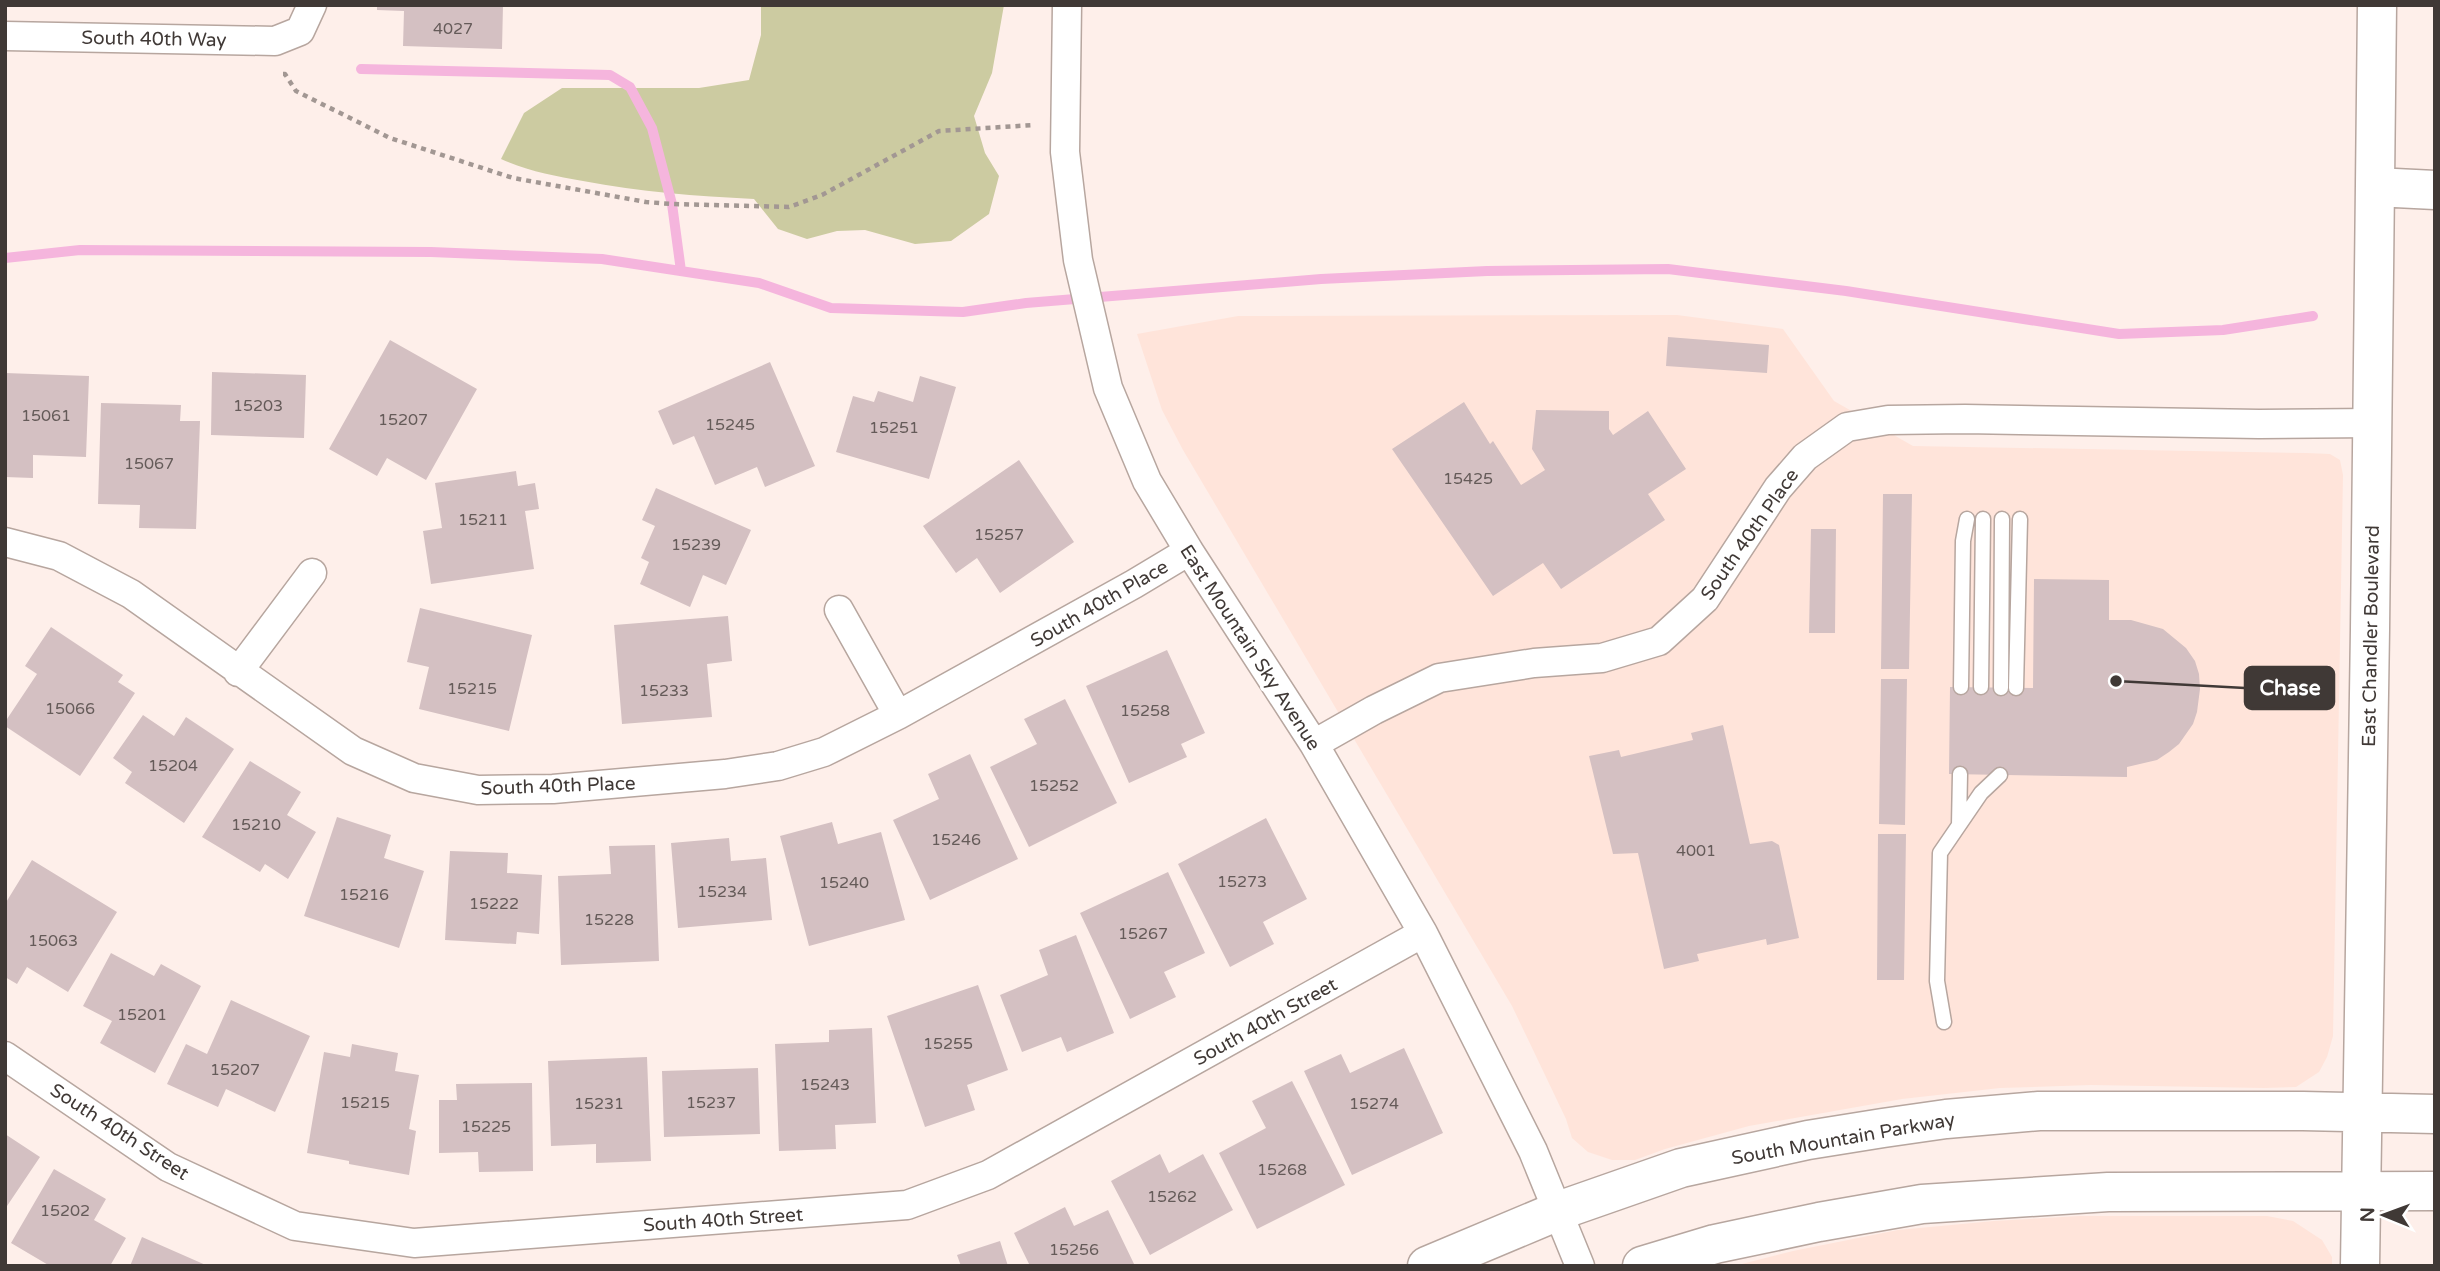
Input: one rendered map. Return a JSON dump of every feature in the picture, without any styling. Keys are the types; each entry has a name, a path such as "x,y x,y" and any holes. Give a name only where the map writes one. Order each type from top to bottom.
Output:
{"street":[{"name":"East Mountain Sky Avenue","path":"1067,5 1065,152 1078,260 1108,388 1147,481 1314,744 1423,933 1533,1151 1577,1258"},
{"name":"East Chandler Boulevard","path":"2360,1266 2377,5"},
{"name":"South 40th Way","path":"5,36 275,41 306,18"},
{"path":"2375,187 2435,190"},
{"name":"South 40th Place","path":"1314,744 1439,678 1522,664 1602,658 1659,641 1705,599 1778,488 1805,457 1847,427 1888,420 1965,419 2259,424 2372,423"},
{"name":"South 40th Place","path":"5,542 59,556 131,594 353,751 414,778 478,790 553,789 725,774 778,766 824,752 898,715 1189,551"},
{"path":"238,672 312,573"},
{"path":"839,610 898,715"},
{"name":"South 40th Street","path":"5,1056 168,1167 295,1226 414,1243 907,1205 988,1175 1423,933"},
{"name":"South Mountain Parkway","path":"1427,1266 1559,1211 1681,1168 1808,1140 1946,1119 2039,1111 2435,1114"},
{"path":"1643,1266 1715,1244 1922,1204 2108,1192 2435,1191"}],"lane":[{"path":"1961,687 1963,541 1967,519"},
{"path":"1981,687 1983,519"},
{"path":"2002,519 2009,688 2020,519"},
{"path":"1959,826 1960,774"},
{"path":"1980,775 1981,793"},
{"path":"1944,1023 1937,981 1940,853 1981,793 2000,775"}],"path":[{"path":"272,74 285,74 296,91 390,138 513,178 646,202 704,206 789,207 822,195 939,131 1066,123"}],"shaded area":[{"path":"1677,315 1783,329 1834,401 1913,446 2306,453 2330,454 2340,460 2343,475 2333,1036 2319,1072 2296,1087 2091,1085 2000,1088 1902,1099 1749,1126 1635,1160 1612,1160 1588,1152 1572,1138 1566,1119 1512,1006 1183,450 1162,410 1137,334 1238,316"},
{"path":"2080,1216 2267,1216 2293,1221 2322,1240 2332,1257 2332,1266 1734,1266 1898,1230"}],"green space":[{"path":"761,5 1004,5 992,73 974,116 985,153 999,176 989,214 951,241 915,244 865,230 837,231 807,239 778,229 754,199 604,185 541,173 501,159 524,113 562,88 699,88 749,80 761,35"}],"building":[{"path":"377,5 503,5 502,49 403,46 404,11 377,10"},
{"path":"1668,337 1769,345 1767,373 1666,366"},
{"path":"390,340 477,389 426,480 387,458 377,476 329,449"},
{"path":"770,362 815,466 765,487 757,467 715,485 694,436 673,445 658,411"},
{"path":"212,372 306,375 304,438 211,435"},
{"path":"5,373 89,376 86,457 33,455 33,478 5,477"},
{"path":"920,376 956,387 929,479 836,452 853,396 874,402 878,391 913,402"},
{"path":"1464,402 1490,444 1493,441 1521,485 1545,470 1532,449 1536,410 1609,411 1609,429 1613,435 1648,411 1686,469 1648,494 1665,520 1561,589 1543,563 1493,596 1392,449"},
{"path":"101,403 181,405 180,421 200,421 196,529 139,528 140,505 98,504"},
{"path":"1019,460 1074,542 1000,593 977,558 956,573 923,526"},
{"path":"516,471 518,486 535,483 539,509 525,511 534,569 431,584 423,531 442,528 435,483"},
{"path":"656,488 751,530 726,585 703,575 690,607 640,584 649,562 641,558 655,526 642,520"},
{"path":"1883,494 1912,494 1909,669 1881,669"},
{"path":"1811,529 1836,529 1835,633 1809,633"},
{"path":"2034,579 2109,580 2109,620 2131,620 2163,629 2186,648 2195,661 2200,689 2193,724 2179,744 2157,760 2127,767 2127,777 1949,774 1950,687 2033,688"},
{"path":"420,608 532,635 509,731 419,709 429,667 407,662"},
{"path":"728,616 732,661 707,664 712,717 622,724 614,625"},
{"path":"51,627 123,675 118,682 135,693 80,776 5,726 37,674 25,666"},
{"path":"1167,650 1205,733 1181,744 1187,757 1129,783 1086,686"},
{"path":"1881,679 1907,679 1905,825 1879,824"},
{"path":"1065,699 1117,803 1029,847 990,767 1037,744 1024,719"},
{"path":"143,715 174,736 186,717 234,749 184,823 125,783 132,772 113,758"},
{"path":"1723,725 1750,844 1772,841 1779,845 1799,938 1767,945 1766,939 1697,954 1699,961 1664,969 1638,853 1613,854 1589,756 1619,750 1621,757 1693,740 1691,733"},
{"path":"970,754 1018,859 930,900 893,820 939,799 928,774"},
{"path":"250,761 301,792 287,815 316,832 288,879 265,864 260,872 202,837"},
{"path":"337,817 391,835 384,858 424,871 399,948 304,916"},
{"path":"1266,818 1307,899 1263,922 1274,944 1230,967 1178,864"},
{"path":"832,822 838,844 881,832 905,920 809,946 780,836"},
{"path":"1878,834 1906,834 1904,980 1877,980"},
{"path":"729,838 731,861 766,858 772,920 678,928 671,843"},
{"path":"655,845 659,961 561,965 558,876 611,874 609,846"},
{"path":"450,851 508,853 507,873 542,875 539,934 517,932 516,944 445,940"},
{"path":"32,860 117,912 68,992 27,967 17,984 5,977 5,904"},
{"path":"1168,872 1205,953 1164,972 1176,997 1130,1019 1080,913"},
{"path":"1076,935 1114,1033 1067,1052 1061,1037 1022,1052 1000,995 1048,975 1039,950"},
{"path":"111,953 154,976 161,964 201,986 155,1073 100,1043 112,1021 83,1006"},
{"path":"978,985 1008,1070 967,1085 975,1110 925,1127 887,1016"},
{"path":"231,1000 310,1036 275,1112 226,1089 218,1107 167,1084 186,1044 207,1054"},
{"path":"872,1028 876,1123 835,1125 836,1149 779,1151 775,1044 829,1042 829,1030"},
{"path":"352,1044 398,1053 395,1071 419,1075 409,1129 416,1131 409,1175 307,1153 324,1052 350,1057"},
{"path":"1404,1048 1443,1133 1352,1175 1304,1071 1341,1054 1350,1073"},
{"path":"647,1057 651,1161 596,1163 596,1144 551,1146 548,1061"},
{"path":"758,1068 760,1134 664,1137 662,1071"},
{"path":"1292,1081 1345,1185 1257,1229 1219,1153 1266,1128 1252,1101"},
{"path":"532,1083 533,1171 479,1172 478,1152 439,1153 439,1100 457,1100 456,1084"},
{"path":"5,1134 40,1157 5,1209"},
{"path":"1160,1154 1169,1173 1203,1154 1233,1210 1150,1255 1111,1181"},
{"path":"54,1169 106,1199 94,1220 126,1238 110,1266 50,1266 11,1243"},
{"path":"1065,1207 1074,1226 1108,1210 1135,1266 1030,1266 1014,1233"},
{"path":"142,1237 208,1266 130,1266"},
{"path":"1000,1241 1008,1266 961,1266 957,1255"}],"waterway":[{"path":"361,69 610,75 630,87 652,128 672,204 681,271"},
{"path":"5,258 80,250 431,252 602,259 759,283 831,308 963,312 1026,303 1321,279 1487,271 1668,269 1846,291 2119,334 2223,330 2313,316"}],"place":[{"name":"Chase","path":"2116,681"}]}
